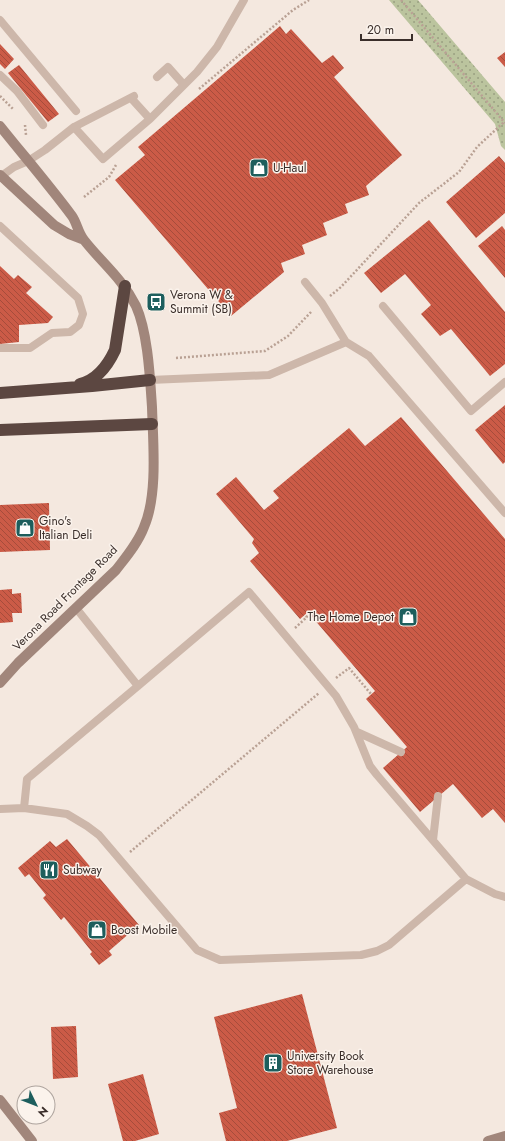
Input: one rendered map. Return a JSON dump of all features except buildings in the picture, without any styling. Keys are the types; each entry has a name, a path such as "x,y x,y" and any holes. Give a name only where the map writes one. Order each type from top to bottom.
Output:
{"highway":[{"path":"59,389 89,382 103,370 109,361 115,350 125,286"},
{"path":"0,394 150,380"},
{"path":"0,430 152,424"}],"street":[{"name":"Verona Road Frontage Road","path":"0,126 73,217 82,239 125,286 136,308 142,324 148,360 154,473 151,501 144,527 129,553 116,570 18,663 0,683"},
{"name":"Verona Road Frontage Road","path":"0,176 54,225 69,234 82,239"},
{"path":"0,1100 32,1141"},
{"path":"488,1141 505,1136"}],"lane":[{"path":"74,127 103,159 150,119 197,72 217,47 244,0"},
{"path":"0,20 76,111"},
{"path":"157,76 168,67 184,85"},
{"path":"0,75 17,91 43,125"},
{"path":"0,176 45,150 74,127 132,97 150,119"},
{"path":"0,226 78,298 83,314 79,325 70,332 52,333 30,348 0,348"},
{"path":"305,282 322,303 346,342 369,356 505,513"},
{"path":"383,306 471,411 505,382"},
{"path":"150,380 269,374 346,342"},
{"path":"24,808 27,778 249,592 336,696 357,732 370,766 377,775 466,880 495,894 505,897"},
{"path":"76,608 138,686"},
{"path":"357,732 401,752"},
{"path":"433,840 438,796"},
{"path":"0,809 24,808 67,814 79,820 99,835 197,950 220,960 361,954 377,951 389,944 466,880"}],"path":[{"path":"293,10 309,0"},
{"path":"176,358 265,351 288,336 341,287 419,203 459,172 477,147 505,123 401,0"},
{"path":"286,636 307,617 305,615"},
{"path":"120,860 349,668 371,694"}],"green space":[{"path":"389,0 418,0 505,102 505,150 501,146 495,124"}],"place":[{"name":"U-Haul","path":"259,168"},
{"name":"Verona W & Summit (SB)","path":"156,302"},
{"name":"Gino's Italian Deli","path":"25,528"},
{"name":"The Home Depot","path":"408,617"},
{"name":"Subway","path":"49,870"},
{"name":"Boost Mobile","path":"97,930"},
{"name":"University Book Store Warehouse","path":"273,1063"}]}
